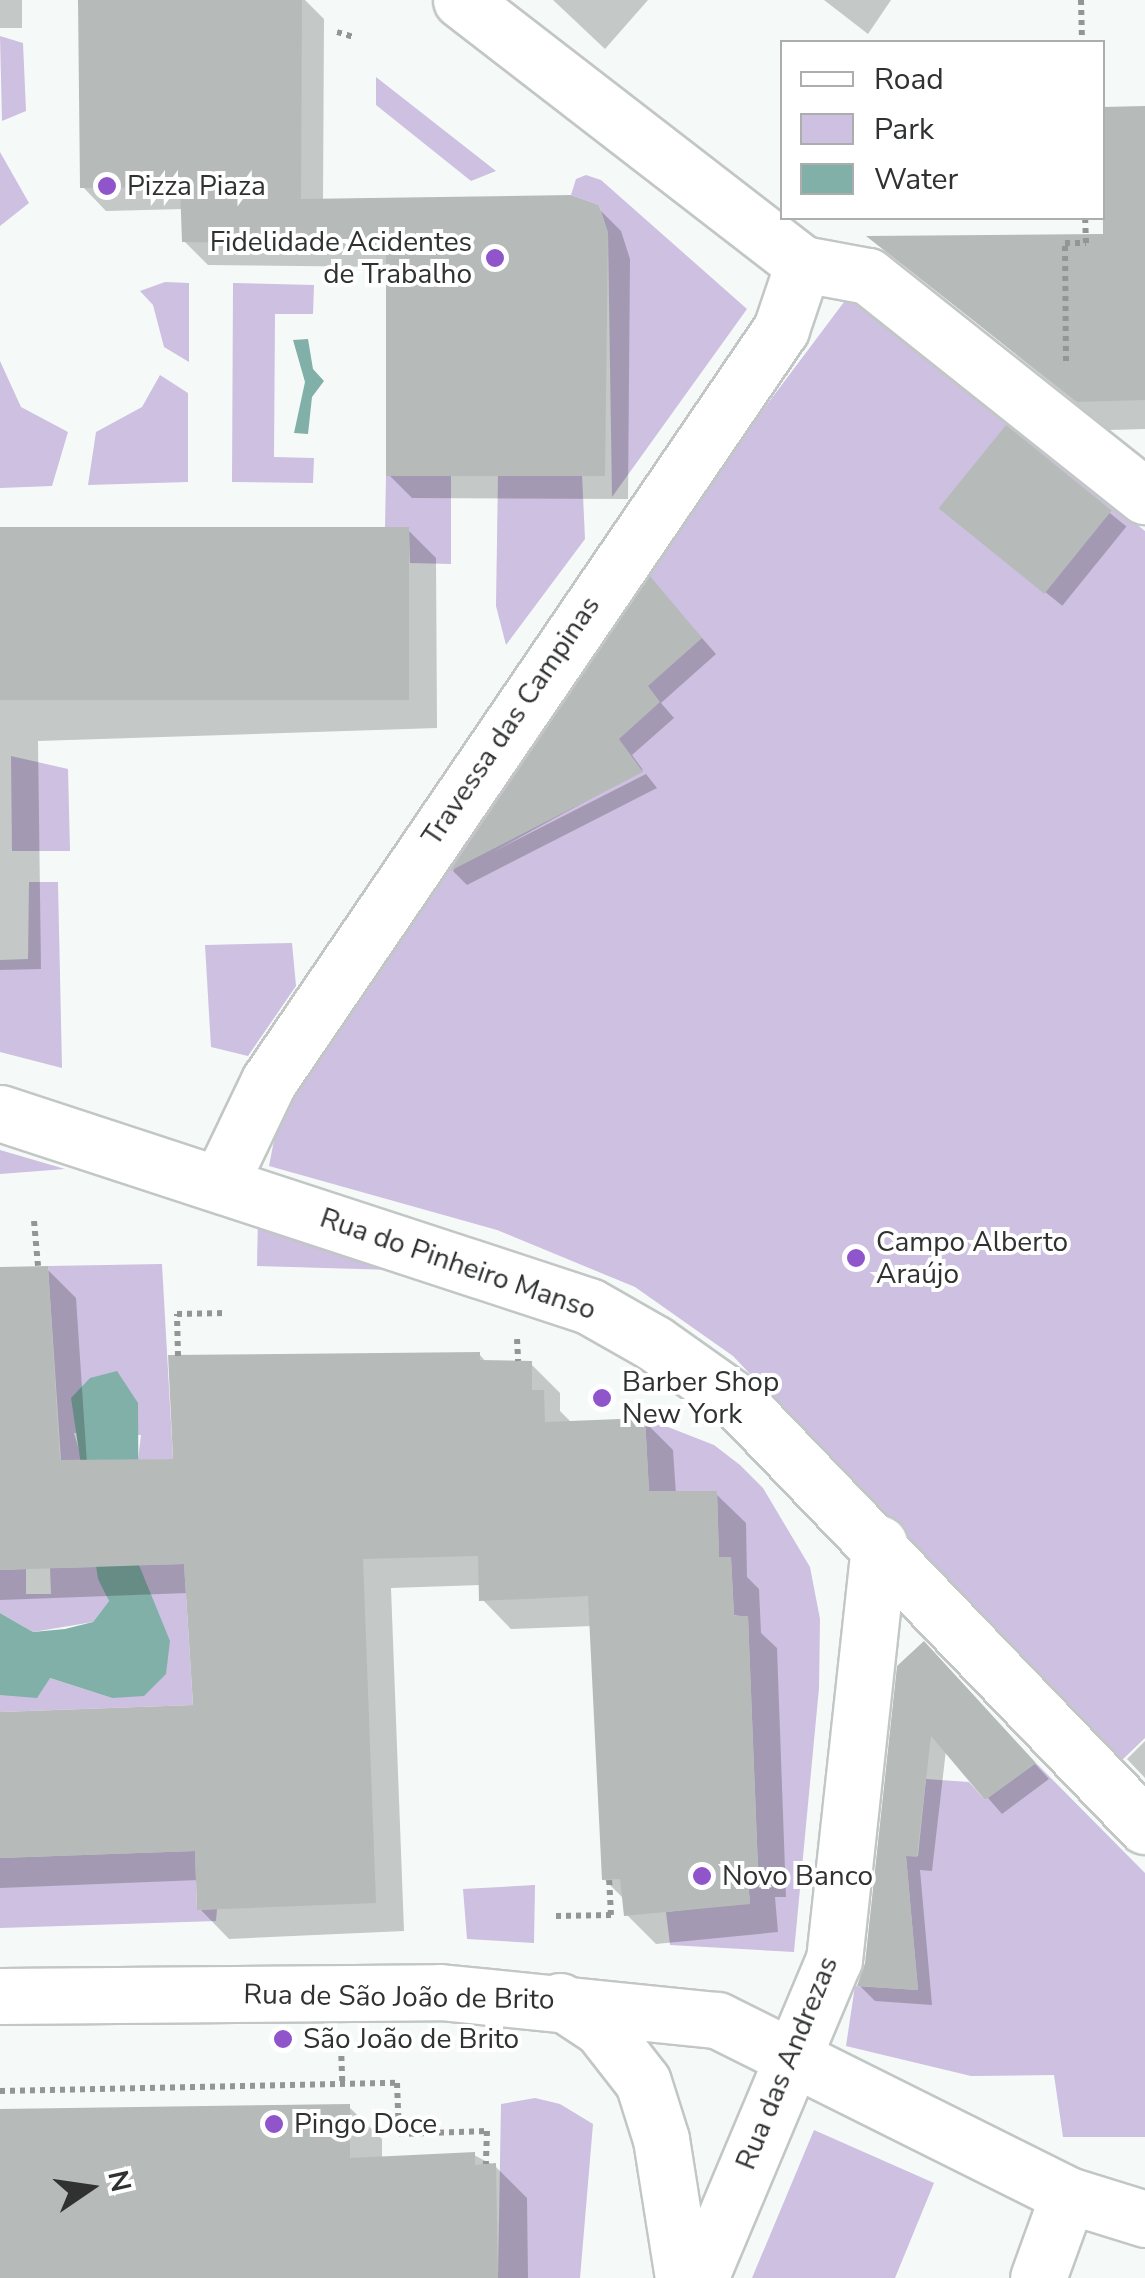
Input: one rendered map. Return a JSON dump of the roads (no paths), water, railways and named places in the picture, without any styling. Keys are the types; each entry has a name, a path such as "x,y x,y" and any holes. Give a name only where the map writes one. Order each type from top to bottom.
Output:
{"street":[{"path":"461,0 803,264 868,276 1145,496"},
{"name":"Travessa das Campinas","path":"220,1181 280,1066 781,329 803,264"},
{"name":"Rua do Pinheiro Manso","path":"0,1113 220,1181 588,1306 740,1404 879,1543 1145,1826"},
{"name":"Rua das Andrezas","path":"700,2278 790,2052 834,1960 879,1543"},
{"name":"Rua de São João de Brito","path":"0,1996 440,1992 557,1999 718,2020 790,2052"},
{"path":"557,1999 601,2028 642,2082 662,2139 683,2278"},
{"path":"790,2052 1068,2195 1145,2219"},
{"path":"1038,2278 1068,2195"}],"water":[{"path":"308,339 313,369 324,381 312,397 308,434 294,433 305,382 293,340"},
{"path":"117,1371 138,1403 139,1565 170,1641 166,1674 144,1696 112,1698 50,1678 37,1698 0,1695 0,1613 33,1632 65,1629 93,1622 109,1601 98,1579 71,1398 90,1378"}],"place":[{"name":"Pizza Piaza","path":"107,186"},
{"name":"Fidelidade Acidentes de Trabalho","path":"495,258"},
{"name":"Campo Alberto Araújo","path":"856,1258"},
{"name":"Barber Shop New York","path":"602,1398"},
{"name":"Novo Banco","path":"702,1876"},
{"name":"São João de Brito","path":"283,2039"},
{"name":"Pingo Doce","path":"274,2124"}]}
